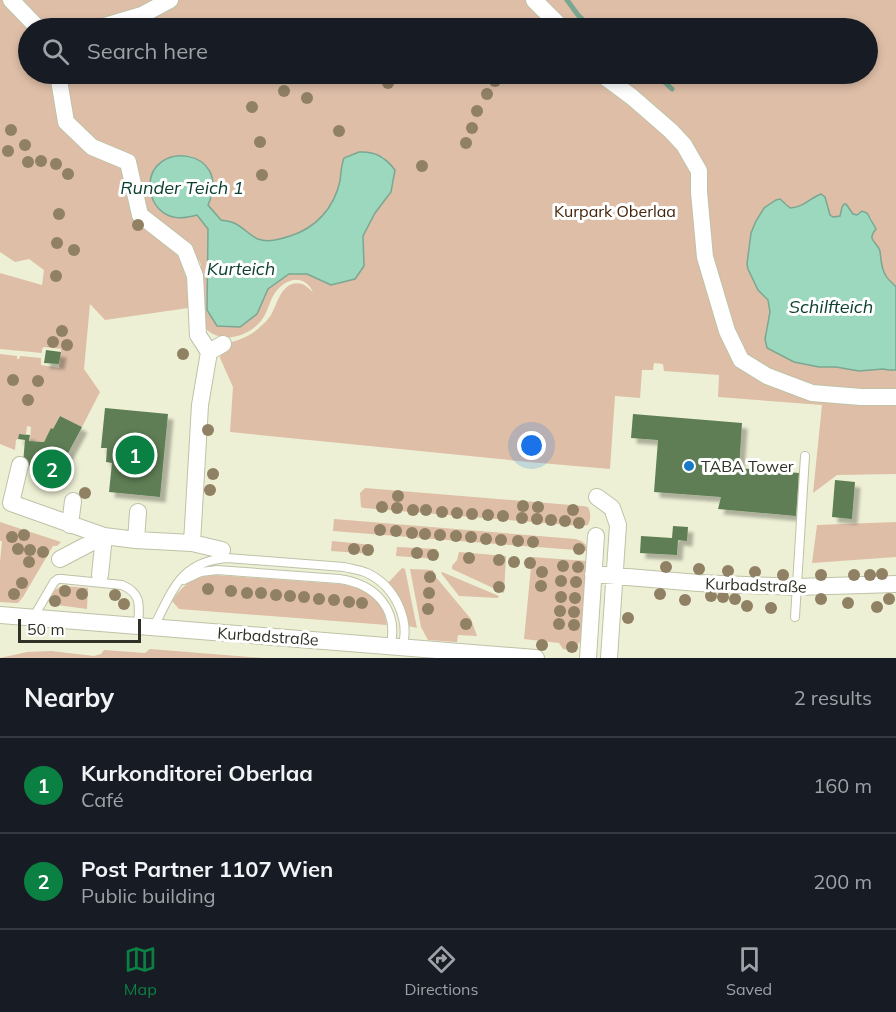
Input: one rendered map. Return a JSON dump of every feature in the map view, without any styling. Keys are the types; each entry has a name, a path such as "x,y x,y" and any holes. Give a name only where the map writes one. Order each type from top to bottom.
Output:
{"street":[{"path":"12,0 29,18"},
{"path":"132,18 170,0"},
{"path":"534,0 552,18"},
{"path":"60,84 66,122 92,147 128,162 140,215 185,250 195,276 198,335 216,348 200,405 192,543"},
{"path":"614,84 671,131 684,145 699,171 705,257 727,331 741,360 767,376 812,393 896,397"},
{"path":"20,465 5,502 104,536 192,543 222,550"},
{"path":"597,497 612,508 618,525 609,658"},
{"path":"70,525 73,501"},
{"path":"136,540 138,512"},
{"path":"60,559 104,536"},
{"path":"100,575 104,536"},
{"path":"588,658 596,536"},
{"name":"Kurbadstraße","path":"593,574 698,583 797,587 896,584"},
{"name":"Kurbadstraße","path":"0,615 396,651 536,658"}],"lane":[{"path":"795,617 805,456"},
{"path":"147,630 183,576 195,566 210,560 227,558 352,569 374,577 394,597 400,609 405,638 396,651"},
{"path":"33,618 58,579 122,585 129,588 138,598 147,630"}],"green space":[{"name":"Kurpark Oberlaa","path":"0,0 896,0 896,287 884,274 872,238 876,229 871,218 863,211 857,215 852,214 848,206 842,207 840,216 833,217 830,215 827,203 814,197 806,204 797,207 790,208 786,203 764,208 751,235 747,264 758,290 768,300 770,312 765,335 770,350 794,362 819,367 859,371 896,370 896,474 837,475 813,493 822,405 718,397 719,375 664,371 663,364 654,363 653,370 642,370 640,398 615,396 610,469 230,432 233,387 220,358 223,344 248,336 257,330 271,315 285,288 290,285 302,284 313,292 309,286 299,280 287,282 277,290 265,315 254,328 234,337 220,337 202,326 199,260 188,308 105,320 90,304 84,369 100,392 82,427 60,416 44,442 30,441 31,427 27,426 26,434 19,434 16,440 15,450 0,444 0,354 17,356 17,359 20,356 41,358 41,365 59,368 61,349 44,347 42,353 0,349 0,273 42,285 44,270 29,259 15,262 0,252","holes":["359,152 384,157 391,192 375,213 363,236 364,266 331,285 307,274 289,274 268,289 257,314 208,229 197,215 175,217 166,214 156,206 182,155 193,157 203,163 213,195 208,205 221,220 234,223 258,239 270,240 286,237 308,228 323,216 337,191 344,158"]},
{"path":"365,488 583,506 588,507 590,518 588,525 580,526 364,508 361,507 360,493"},
{"path":"334,519 575,539 584,543 588,551 333,531"},
{"path":"0,522 61,542 53,546 18,603 0,602 2,541 0,541"},
{"path":"896,522 896,557 812,563 817,525"},
{"path":"332,541 373,545 372,554 331,551"},
{"path":"397,547 437,549 436,559 396,556"},
{"path":"459,552 506,556 504,593 452,569"},
{"path":"532,557 587,561 581,640 574,648 563,649 559,643 524,639"},
{"path":"402,568 405,569 417,628 408,626 401,603 388,583"},
{"path":"410,569 433,570 435,576 471,619 477,636 458,635 457,642 428,640 421,627"},
{"path":"442,572 499,596 498,598 459,596"},
{"path":"215,575 340,584 357,588 377,601 387,625 179,609 172,601 190,582 201,577"},
{"path":"64,586 88,588 87,609 50,604 49,600 55,591"},
{"path":"150,649 263,658 0,658 27,652 51,651 94,656 101,654 104,650 145,653"}],"water":[{"name":"Kurteich","path":"359,152 379,156 395,170 391,192 375,213 363,236 364,266 355,279 331,285 307,274 289,274 268,289 257,314 240,327 217,326 207,310 208,229 197,215 177,218 163,213 154,202 150,188 153,172 161,162 174,157 188,156 200,161 209,171 213,186 208,205 221,220 234,223 258,239 270,241 308,228 323,216 337,191 344,158"},
{"name":"Schilfteich","path":"821,194 825,197 830,215 833,217 840,216 842,207 846,204 853,214 857,215 862,211 867,213 876,229 872,239 879,248 884,273 896,287 896,370 859,371 819,367 794,362 767,348 765,339 770,312 768,300 758,290 747,264 751,233 764,208 776,200 780,199 790,208 799,206"}],"building":[{"path":"46,350 61,352 59,364 44,363"},
{"path":"105,408 168,414 160,497 109,492 112,463 106,462 107,448 101,448"},
{"path":"633,414 742,423 739,468 799,473 796,516 718,509 721,497 654,492 658,440 631,438"},
{"path":"60,416 82,427 57,474 23,463 25,440 18,439 19,434 30,435 29,441 44,442"},
{"path":"835,480 855,482 852,519 832,517"},
{"path":"673,526 688,527 687,541 678,540 677,555 640,553 641,536 672,538"}],"waterway":[{"path":"567,0 581,18"},
{"path":"667,84 672,89"}],"place":[{"name":"Kurkonditorei Oberlaa","path":"135,455"},
{"name":"TABA Tower","path":"689,466"},
{"name":"Post Partner 1107 Wien","path":"52,469"}],"water label":[{"name":"Runder Teich 1","path":"182,187"}]}
